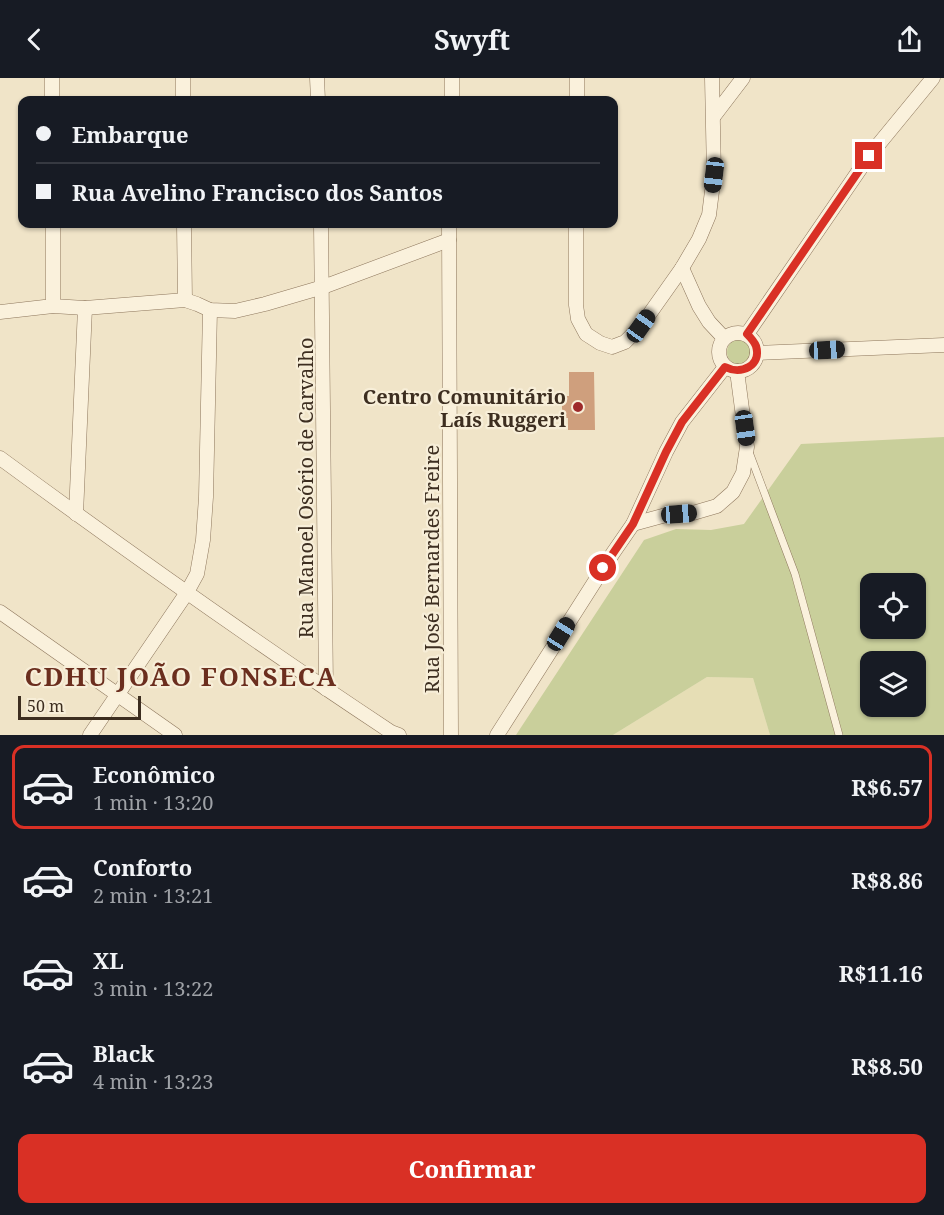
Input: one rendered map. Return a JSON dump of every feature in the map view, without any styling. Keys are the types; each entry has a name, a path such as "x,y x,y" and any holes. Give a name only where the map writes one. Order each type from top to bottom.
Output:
{"street":[{"path":"52,78 52,96"},
{"path":"183,78 183,96"},
{"path":"317,78 318,96"},
{"path":"577,78 577,96"},
{"path":"576,228 578,319 586,334 612,347 625,342 641,326 682,268 699,239 709,215 714,175 712,78"},
{"path":"714,116 743,78"},
{"path":"747,334 869,156 933,78"},
{"path":"452,96 454,80"},
{"path":"53,228 53,306"},
{"path":"184,228 185,300"},
{"name":"Rua Manoel Osório de Carvalho","path":"321,228 326,689"},
{"name":"Rua José Bernardes Freire","path":"449,228 452,735"},
{"path":"0,312 53,306 85,308 185,300 210,310 235,310 323,287 449,240"},
{"path":"682,268 699,306 709,322 724,338"},
{"path":"76,514 85,308"},
{"path":"90,735 186,594 197,574 203,540 206,497 210,310"},
{"path":"633,524 666,515 693,513 717,506 733,492 742,473 747,447 731,369 719,357 718,350 724,338 731,333 747,334 756,347 754,362 743,370 731,369"},
{"path":"757,353 944,345"},
{"path":"497,735 633,524 682,422 731,369"},
{"path":"0,458 186,594 395,733"},
{"path":"0,612 175,735"}],"lane":[{"path":"747,447 795,574 839,735"}],"shaded area":[{"path":"707,677 753,678 770,735 613,735"}],"green space":[{"path":"740,339 749,343 753,352 749,361 740,365 731,361 727,352 731,343"},
{"path":"944,437 944,735 770,735 753,678 707,677 613,735 516,735 644,540 676,529 711,530 744,524 801,444"}],"building":[{"name":"Centro Comunitário Laís Ruggeri","path":"569,372 594,372 595,430 568,430 568,418 562,418 562,396 569,396"}],"place":[{"name":"Centro Comunitário Laís Ruggeri","path":"578,407"}],"district":[{"name":"CDHU JOÃO FONSECA","path":"181,676"}],"route":[{"path":"603,568 633,524 682,422 725,367 731,370 743,370 754,362 756,347 747,334 869,156"}]}
